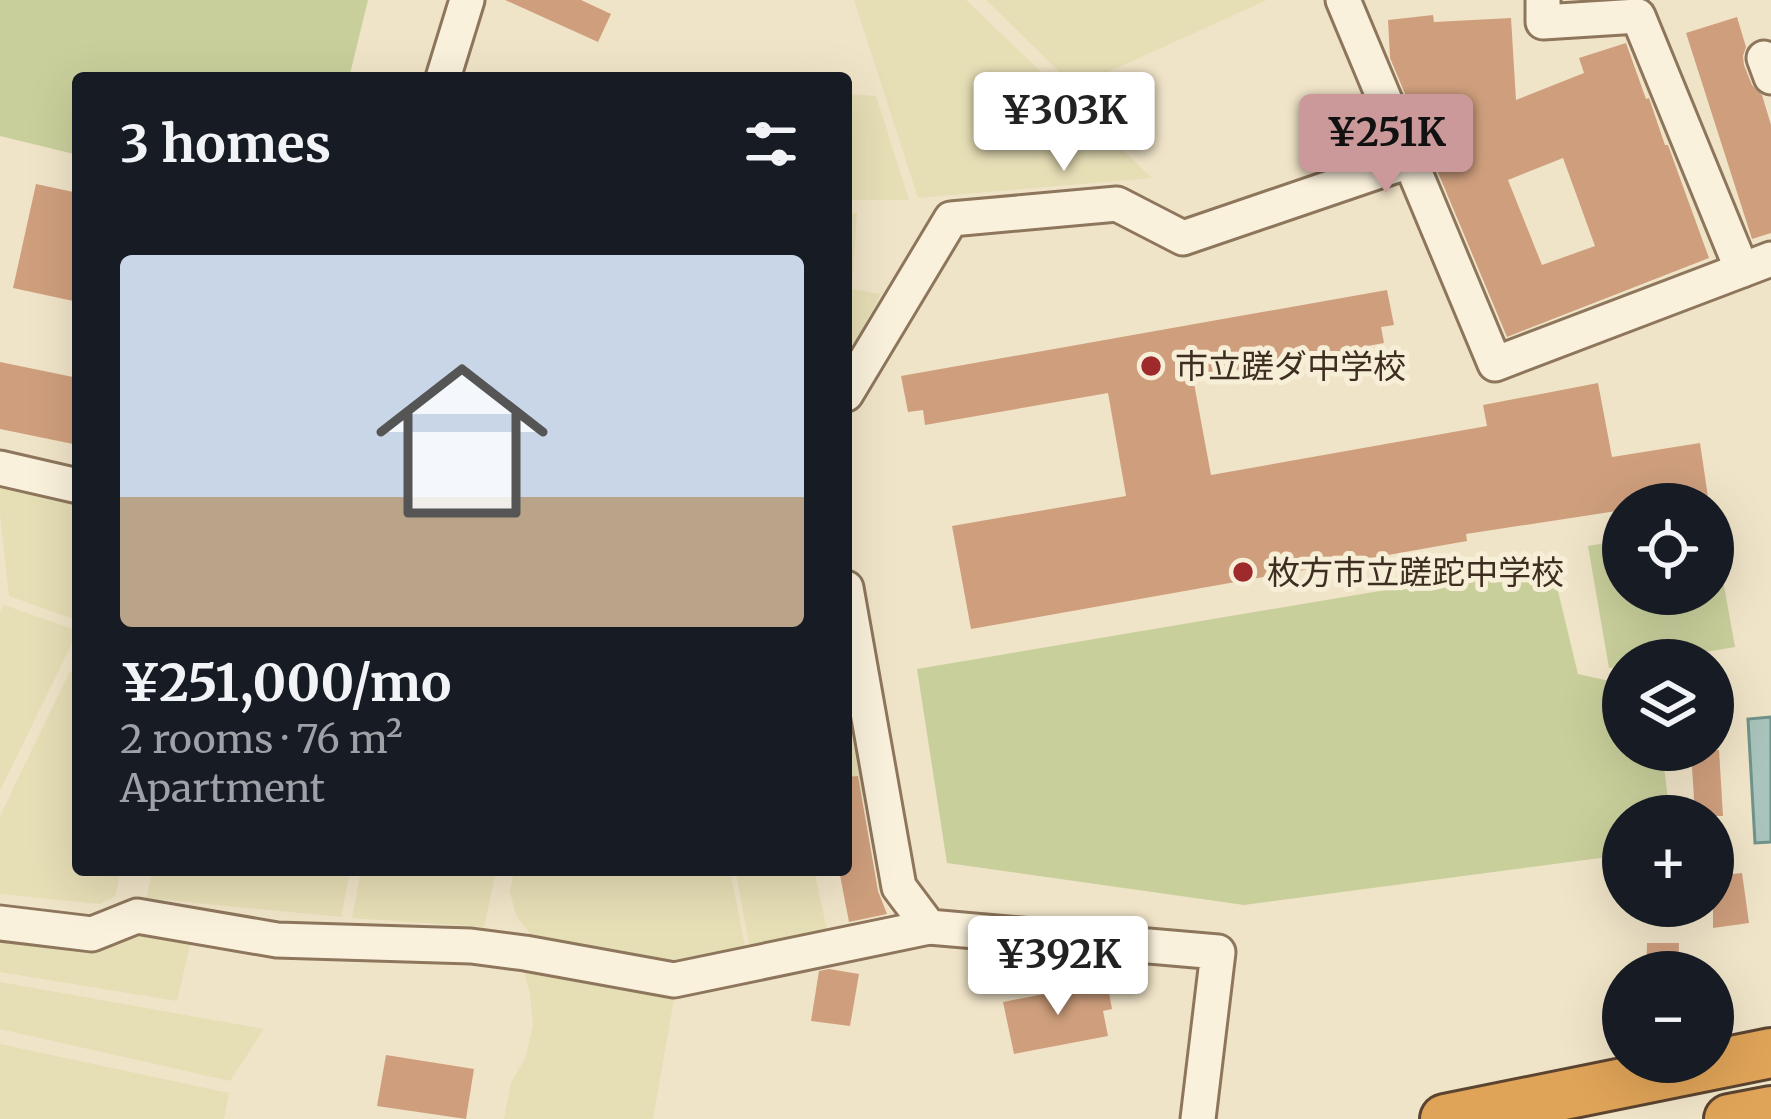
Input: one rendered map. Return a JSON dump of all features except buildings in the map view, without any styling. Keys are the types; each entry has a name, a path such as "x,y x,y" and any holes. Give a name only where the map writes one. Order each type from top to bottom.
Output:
{"highway":[{"path":"1444,1119 1771,1053"},
{"path":"1729,1119 1771,1111"}],"street":[{"path":"445,72 467,0"},
{"path":"1343,0 1495,364 1756,265 1638,16 1543,22 1543,0"},
{"path":"852,384 951,219 1118,204 1183,238 1409,161"},
{"path":"0,468 72,484"},
{"path":"852,622 899,887 929,927"},
{"path":"0,922 92,934 137,916 277,940 526,952 674,980 929,927 1218,952 1236,961 1216,1119"},
{"path":"1198,1119 1218,952"}],"shaded area":[{"path":"854,0 966,0 1152,178 918,198"},
{"path":"986,0 1267,0 1075,87"},
{"path":"852,94 876,96 909,200 852,200"},
{"path":"852,213 857,213 852,289"},
{"path":"852,289 881,294 852,347"},
{"path":"0,480 72,498 72,619 9,596"},
{"path":"4,605 72,629 72,643 0,791 0,612"},
{"path":"72,672 72,876 120,876 115,896 100,904 0,894 0,816"},
{"path":"852,707 868,794 852,797"},
{"path":"152,876 349,876 341,917 146,898"},
{"path":"360,876 495,876 484,927 352,918"},
{"path":"513,876 731,876 747,957 662,966 533,938 516,915 510,892"},
{"path":"736,876 815,876 828,935 751,952"},
{"path":"0,929 134,930 192,936 177,1001 0,972"},
{"path":"521,961 676,988 653,1119 504,1119 511,1082 525,1059 533,1025"},
{"path":"0,982 264,1029 230,1081 0,1029"},
{"path":"0,1044 229,1093 224,1119 0,1119"}],"green space":[{"path":"0,0 368,0 350,72 72,72 72,154 0,136"},
{"path":"1602,544 1602,615 1729,615 1734,639 1604,639 1588,546"},
{"path":"1551,562 1578,674 1602,679 1602,771 1665,771 1667,795 1602,795 1602,858 1244,905 947,863 917,669"}],"water":[{"path":"1771,717 1771,842 1755,843 1748,719"}],"place":[{"name":"市立蹉ダ中学校","path":"1151,366"},
{"name":"枚方市立蹉跎中学校","path":"1243,572"}]}
